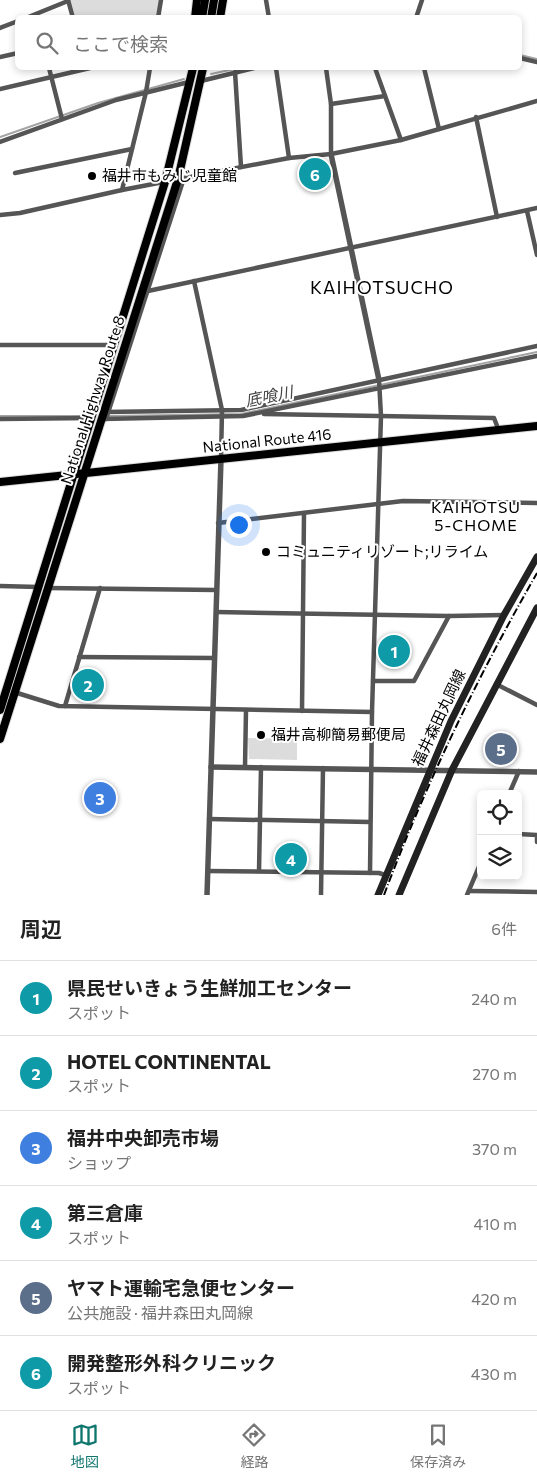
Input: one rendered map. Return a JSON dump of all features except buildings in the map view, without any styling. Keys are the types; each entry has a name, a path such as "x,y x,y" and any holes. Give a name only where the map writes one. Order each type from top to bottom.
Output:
{"highway":[{"path":"195,15 197,0"},
{"path":"202,15 205,0"},
{"path":"212,15 214,0"},
{"path":"220,15 223,0"},
{"path":"189,70 190,85"},
{"name":"National Highway Route 8","path":"0,710 165,182 193,70"},
{"name":"National Highway Route 8","path":"0,739 84,473 181,179 204,70"},
{"name":"National Route 416","path":"0,482 537,426"}],"main road":[{"name":"福井森田丸岡線","path":"378,895 454,716 504,615 537,557"},
{"path":"399,895 452,770 537,608"}],"street":[{"path":"33,15 68,0 72,15"},
{"path":"158,15 160,0"},
{"path":"266,0 268,15"},
{"path":"417,15 422,0"},
{"path":"0,28 15,22"},
{"path":"0,57 15,54"},
{"path":"522,58 537,62"},
{"path":"49,70 62,119"},
{"path":"0,89 81,70"},
{"path":"122,190 150,70"},
{"path":"201,81 244,70"},
{"path":"276,70 289,158"},
{"path":"326,70 331,104 331,154 380,388 381,416 372,712 370,873"},
{"path":"376,70 401,140"},
{"path":"424,70 439,129"},
{"path":"235,72 241,167"},
{"path":"0,142 62,119 146,92 190,85"},
{"path":"331,104 385,96"},
{"path":"0,215 20,213 122,190 289,158 331,154 401,140 537,101"},
{"path":"476,117 498,217"},
{"path":"15,173 132,149"},
{"path":"104,415 148,291 181,179"},
{"path":"148,291 537,208"},
{"path":"528,211 537,254"},
{"path":"194,281 222,410 207,895"},
{"path":"0,345 114,345"},
{"path":"104,415 241,410 537,346"},
{"path":"256,414 537,356"},
{"path":"104,415 222,417 256,414 494,418 499,431"},
{"path":"0,419 91,418"},
{"path":"218,523 403,501 537,503"},
{"path":"302,711 304,513"},
{"path":"0,586 38,587"},
{"path":"47,588 216,590"},
{"path":"65,706 100,588"},
{"path":"216,612 449,616 504,615"},
{"path":"373,681 414,681 449,616"},
{"path":"79,657 214,658"},
{"path":"496,684 537,705"},
{"path":"14,692 65,706 372,712"},
{"path":"245,767 246,710"},
{"path":"211,766 537,772"},
{"path":"259,871 261,767"},
{"path":"321,895 323,768"},
{"path":"511,790 519,772"},
{"path":"209,819 370,822"},
{"path":"522,834 537,835 537,842"},
{"path":"208,871 370,873 385,875"},
{"path":"477,872 468,893 537,892"}],"shaded area":[{"path":"68,0 161,0 158,15 72,15"},
{"path":"248,738 297,739 297,760 249,759"}],"waterway":[{"path":"522,55 537,59"},
{"path":"211,74 230,70"},
{"path":"0,137 98,103 184,79"},
{"name":"底喰川","path":"107,416 241,414 537,352"},
{"name":"底喰川","path":"0,416 90,416"}],"railway":[{"path":"384,895 417,812 454,731 494,651 537,573"}],"place":[{"name":"開発整形外科クリニック","path":"315,174"},
{"name":"福井市もみじ児童館","path":"92,176"},
{"name":"コミュニティリゾート;リライム","path":"266,552"},
{"name":"県民せいきょう生鮮加工センター","path":"394,651"},
{"name":"HOTEL CONTINENTAL","path":"88,685"},
{"name":"福井高柳簡易郵便局","path":"261,735"},
{"name":"ヤマト運輸宅急便センター","path":"501,749"},
{"name":"福井中央卸売市場","path":"100,798"},
{"name":"第三倉庫","path":"291,859"}],"district":[{"name":"KAIHOTSUCHO","path":"382,288"},
{"name":"KAIHOTSU 5-CHOME","path":"476,516"}]}
